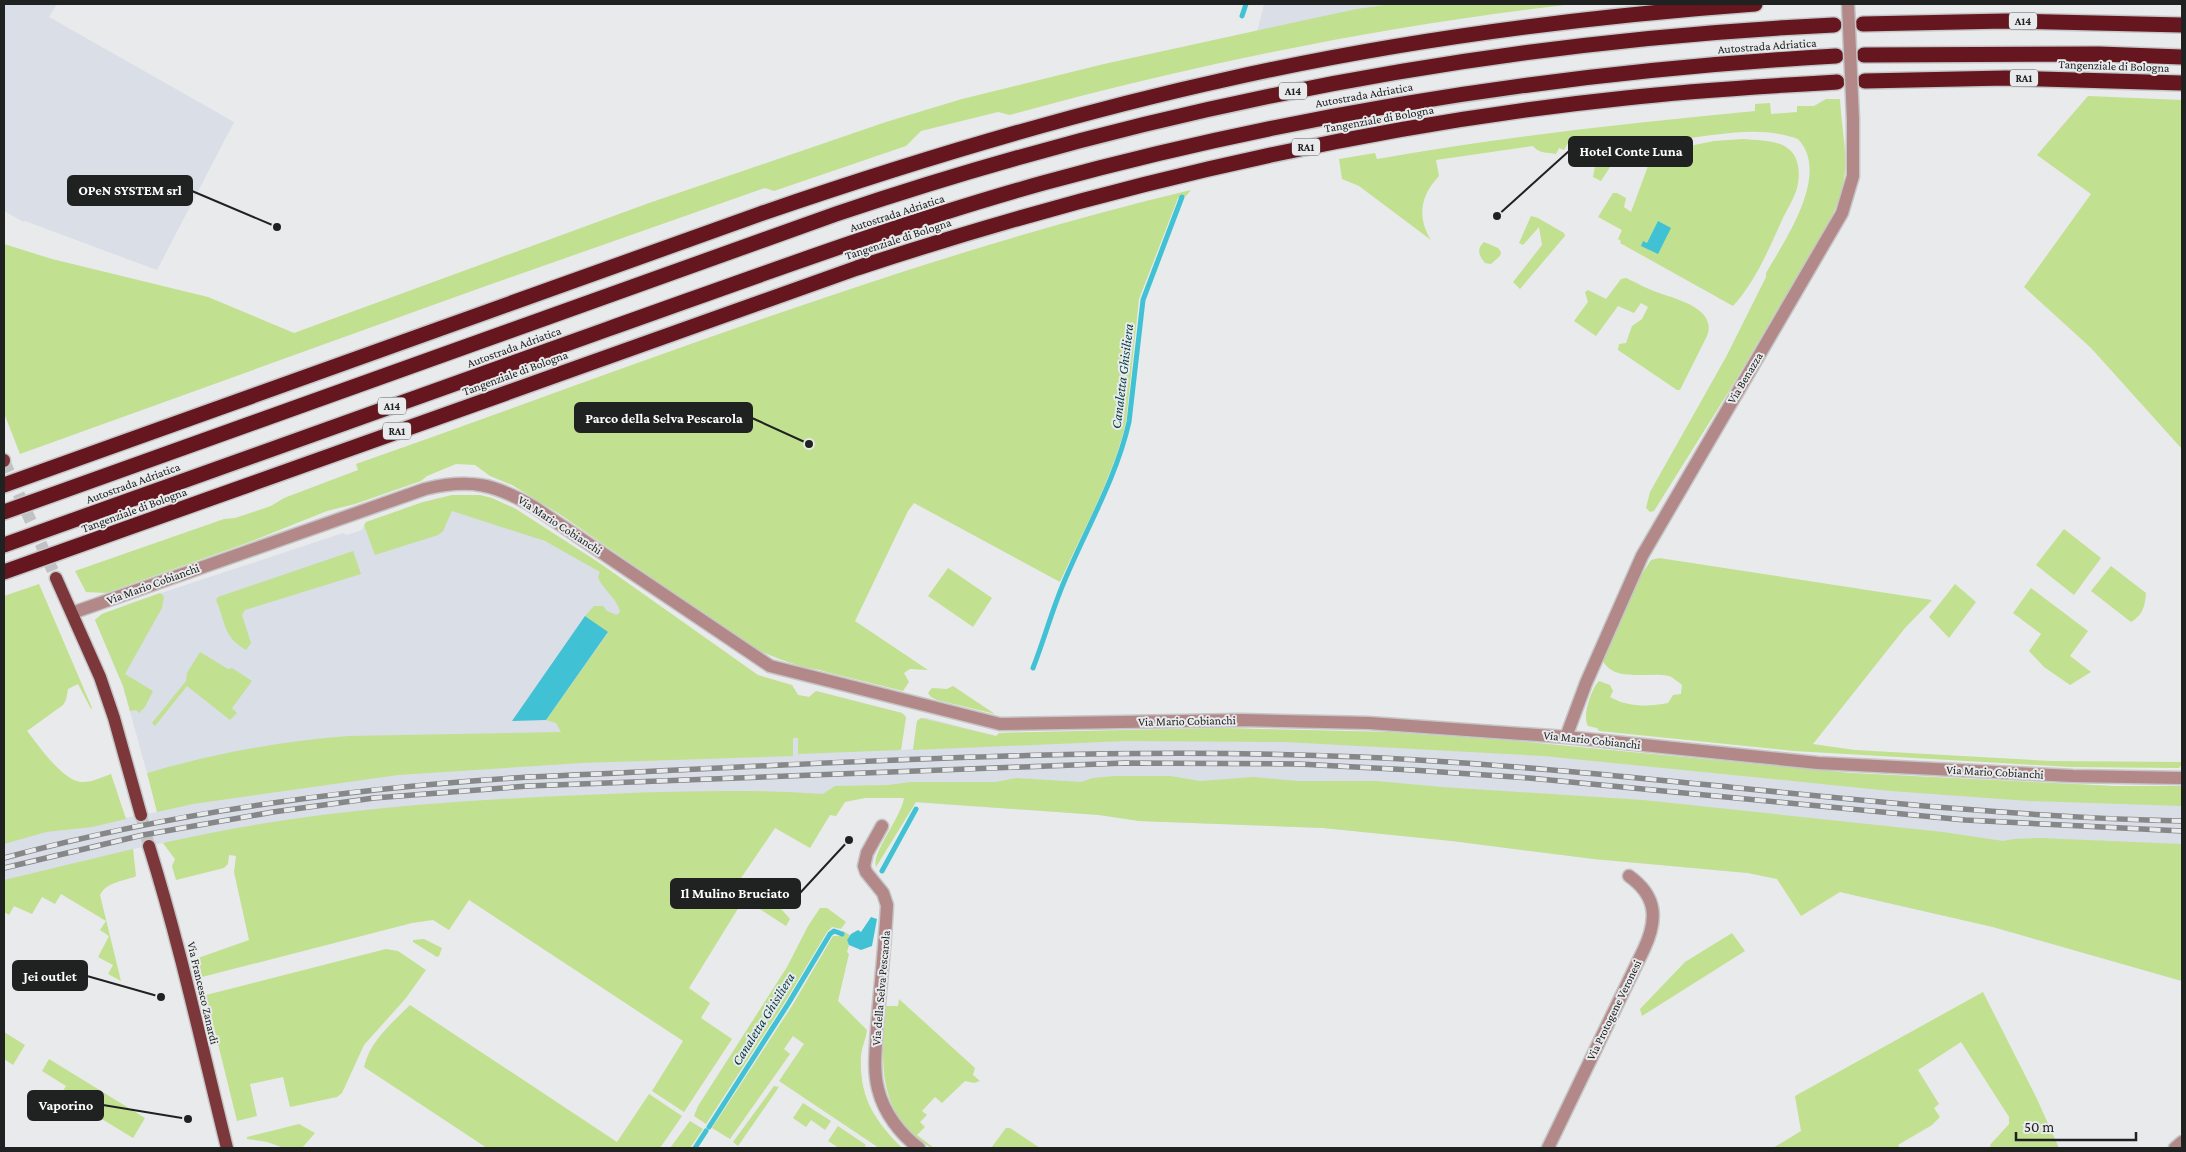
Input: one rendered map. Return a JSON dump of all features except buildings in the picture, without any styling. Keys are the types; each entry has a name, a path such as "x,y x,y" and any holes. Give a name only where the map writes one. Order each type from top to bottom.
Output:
{"highway":[{"path":"4,485 760,214 886,171 1024,130 1231,78 1404,45 1613,16 1755,4"},
{"name":"A14","path":"1863,24 2006,21 2182,25"},
{"name":"Autostrada Adriatica","path":"4,512 836,214 969,172 1090,138 1307,88 1475,59 1630,39 1834,24"},
{"path":"1864,55 2099,54 2182,58"},
{"name":"Autostrada Adriatica","path":"4,545 848,244 1040,184 1233,136 1425,100 1539,82 1622,73 1836,56"},
{"name":"Tangenziale di Bologna","path":"1865,81 2006,78 2182,83"},
{"name":"Tangenziale di Bologna","path":"4,572 856,268 984,227 1111,192 1269,155 1459,120 1624,98 1837,82"}],"main road":[{"path":"56,578 107,698 141,815"},
{"name":"Via Francesco Zanardi","path":"149,846 174,931 227,1148"}],"street":[{"name":"Via Benazza","path":"1566,737 1586,683 1642,556 1842,213 1853,176 1853,120 1848,4"},
{"name":"Via Mario Cobianchi","path":"72,613 425,489 442,484 474,483 497,488 534,507 770,666 1000,724 1203,720 1301,721 1464,728 1818,763 2089,777 2182,778"},
{"name":"Via della Selva Pescarola","path":"882,826 867,853 864,866 866,872 884,893 887,905 876,1078 881,1100 892,1119 906,1137 919,1148"},
{"name":"Via Protogene Veronesi","path":"1548,1148 1649,938 1653,925 1648,893 1629,876"},
{"path":"2175,1148 2182,1142"}],"shaded area":[{"path":"4,4 57,4 49,17 234,122 157,270 24,222 4,211"},
{"path":"1264,4 1391,4 1356,9 1257,32"},
{"path":"428,505 473,516 528,534 562,549 625,587 762,682 792,685 798,695 809,697 816,691 902,713 906,717 901,750 913,749 917,721 921,718 927,718 996,736 999,733 1219,728 1387,732 1505,740 1850,773 2114,786 2182,786 2182,981 1993,927 1748,873 1594,859 1452,841 1323,828 1139,821 1099,815 923,803 904,801 904,798 894,797 175,859 163,843 133,849 135,877 4,900 4,812 115,784 121,808 126,818 157,812 163,769 147,773 123,686 95,620 102,614 134,602 343,533 347,535 362,530 364,526"}],"green space":[{"path":"1391,4 1573,4 1430,23 1360,35 1149,79 1010,115 998,112 921,131 906,146 774,191 765,188 483,287 20,454 4,413 4,244 52,259 208,297 294,333 649,203 886,122 962,99 1104,64 1356,9"},
{"path":"2088,96 2182,100 2182,449 2091,348 2024,287 2091,194 2037,155"},
{"path":"1826,99 1840,99 1845,147 1845,175 1837,204 1829,222 1734,383 1654,511 1650,512 1646,508 1650,492 1726,357 1766,277 1766,273 1802,207 1810,170 1807,153 1798,139 1768,133 1739,132 1681,139 1636,140 1623,149 1601,181 1593,177 1597,155 1574,142 1568,143 1564,150 1559,148 1556,154 1541,152 1533,146 1436,160 1439,176 1424,199 1422,215 1431,240 1359,186 1342,179 1339,159 1375,153 1377,159 1565,131 1755,111 1755,104 1770,103 1771,114 1797,112 1797,106 1814,106"},
{"path":"1744,139 1769,141 1786,147 1796,159 1799,179 1794,196 1761,265 1748,287 1733,306 1620,243 1621,241 1618,239 1622,230 1598,217 1613,193 1626,198 1624,207 1631,212 1651,158 1655,153 1714,141"},
{"path":"1191,190 1186,196 1178,198 1139,299 1126,422 1105,484 1060,582 914,503 908,511 855,621 928,670 910,669 904,673 909,682 903,691 800,666 752,647 561,515 512,485 490,476 475,465 456,464 427,476 421,481 355,504 327,511 247,543 106,593 86,592 75,571 224,519 235,518 271,506 284,498 358,470 356,464 770,316 979,248 1085,217"},
{"path":"1531,216 1564,233 1565,236 1520,289 1513,282 1542,245 1539,227 1523,245 1519,243"},
{"path":"1484,242 1498,248 1501,252 1500,256 1491,264 1485,263 1480,255 1479,250"},
{"path":"1626,278 1652,291 1687,303 1702,313 1707,319 1709,327 1707,336 1680,390 1677,390 1618,350 1619,344 1626,343 1632,326 1642,319 1648,307 1641,303 1634,313 1618,306 1596,336 1574,321 1588,302 1585,292 1588,290 1606,299 1621,279"},
{"path":"452,495 480,495 492,498 516,509 601,564 758,675 792,685 798,695 809,697 816,691 902,713 906,717 901,750 798,754 798,738 793,738 793,756 581,763 398,775 193,804 157,812 147,773 247,749 349,736 561,732 556,723 546,720 608,633 585,616 594,606 603,606 607,611 617,615 620,612 619,607 600,582 598,577 600,572 545,541 452,511 443,531 438,535 375,555 364,525 366,522 423,502"},
{"path":"2064,529 2101,558 2074,595 2036,565"},
{"path":"353,551 361,574 245,610 242,615 251,643 246,650 229,635 216,600 218,597"},
{"path":"1659,558 1932,600 1905,628 1813,744 1855,750 2050,761 2182,762 2182,764 2179,768 2070,767 1794,751 1599,731 1597,728 1588,726 1586,716 1590,696 1599,681 1610,685 1613,691 1610,697 1624,703 1653,705 1668,703 1673,695 1681,694 1682,685 1669,676 1633,675 1615,672 1608,668 1603,661 1636,583 1651,560"},
{"path":"2111,566 2146,593 2143,610 2131,622 2091,591"},
{"path":"948,568 992,598 973,627 928,596"},
{"path":"39,584 92,708 78,684 68,689 63,705 27,731 51,761 74,780 89,782 111,774 126,819 92,827 46,832 4,844 4,596"},
{"path":"1955,584 1976,602 1949,638 1929,617"},
{"path":"2031,588 2088,631 2070,656 2091,672 2070,685 2044,667 2029,651 2041,634 2013,613"},
{"path":"160,593 164,596 162,608 125,674 153,691 145,707 139,713 136,710 130,711 123,686 95,620 102,614"},
{"path":"200,652 228,669 232,668 252,681 232,708 237,713 230,720 187,686 155,726 152,723 186,681 187,673"},
{"path":"953,686 995,714 937,700 928,693 932,688 947,689"},
{"path":"921,718 996,736 999,733 1219,728 1387,732 1505,740 1850,773 2114,786 2182,786 2182,806 2029,801 1891,791 1544,756 1285,742 1126,741 913,750 917,721"},
{"path":"1170,776 1200,781 1254,777 1297,781 1376,781 1643,800 1943,832 2003,841 2039,838 2182,844 2182,981 1993,927 1840,892 1801,916 1777,879 1748,873 1594,859 1452,841 1323,828 1139,821 1099,815 916,802 876,867 878,853 898,815 904,798 865,798 845,802 836,816 830,815 810,848 775,828 739,881 782,910 790,919 786,926 730,890 725,898 739,907 689,988 710,1003 701,1018 732,1039 684,1112 652,1091 683,1041 469,900 449,930 433,920 412,923 202,977 198,958 249,940 234,872 236,856 229,855 228,864 224,868 176,880 172,866 175,859 163,843 261,824 360,810 460,802 691,791 823,794 835,786 888,785 911,782 996,782 1016,778 1081,782 1093,778"},
{"path":"133,849 136,876 107,887 100,895 121,981 108,974 113,965 98,957 109,936 100,930 106,921 61,894 55,904 42,897 32,914 14,906 9,915 4,912 4,880"},
{"path":"820,908 827,908 846,922 841,929 832,927 827,932 785,1002 706,1124 694,1116 698,1106 787,967 808,926"},
{"path":"843,931 850,935 847,940 849,945 847,952 849,954 838,1001 867,1030 861,1056 861,1071 866,1096 876,1117 902,1148 879,1148 779,1081 804,1044 793,1036 784,1049 790,1054 730,1139 712,1128 792,1006 833,936 840,936"},
{"path":"1732,933 1745,951 1642,1016 1640,1009 1685,962"},
{"path":"424,939 442,948 439,956 437,957 413,942 413,940"},
{"path":"386,949 398,951 426,970 406,998 364,1045 342,1093 337,1097 290,1107 283,1077 250,1084 257,1116 237,1121 206,995"},
{"path":"1983,992 2037,1099 2059,1148 1991,1148 1990,1145 2009,1124 2009,1117 1961,1042 1918,1070 1939,1104 1934,1108 1940,1117 1932,1125 1898,1145 1900,1148 1773,1148 1801,1131 1795,1096"},
{"path":"899,999 975,1068 973,1075 980,1081 974,1083 965,1081 942,1103 935,1097 922,1111 927,1115 920,1122 925,1127 917,1135 934,1148 922,1142 902,1123 893,1108 884,1076 883,1041 886,1006 898,1006"},
{"path":"410,1005 617,1142 649,1094 682,1116 660,1148 487,1148 364,1067 376,1041"},
{"path":"4,1032 25,1045 13,1065 4,1059"},
{"path":"49,1059 145,1118 133,1138 61,1094 66,1086 42,1071"},
{"path":"774,1086 779,1087 738,1146 733,1142"},
{"path":"803,1103 831,1121 825,1130 811,1120 806,1127 793,1118"},
{"path":"690,1121 703,1129 690,1148 670,1148"},
{"path":"299,1124 315,1133 302,1148 284,1148 267,1142 247,1139 247,1137"},
{"path":"838,1126 866,1145 864,1148 839,1148 828,1141"},
{"path":"1006,1128 1010,1128 1040,1148 991,1148"}],"water":[{"path":"1658,221 1671,228 1658,254 1641,246 1643,241 1647,243"},
{"path":"585,616 608,632 546,720 512,721"},
{"path":"871,917 877,919 872,946 861,950 849,945 847,940 851,934 858,930 861,932"}],"waterway":[{"name":"Canaletta Ghisiliera","path":"1242,16 1246,4"},
{"name":"Canaletta Ghisiliera","path":"1033,668 1060,593 1109,484 1123,443 1129,422 1143,300 1182,197"},
{"name":"Canaletta Ghisiliera","path":"882,871 916,809"},
{"name":"Canaletta Ghisiliera","path":"709,1127 788,1004 830,934 834,931 842,934"},
{"name":"Canaletta Ghisiliera","path":"695,1148 706,1131"}],"tunnel":[{"path":"4,461 56,578"},
{"path":"141,815 149,846"}],"railway":[{"path":"4,858 69,841 199,815 264,804 396,788 528,777 840,762 1152,753 1360,757 1463,763 1976,810 2182,821"},
{"path":"4,868 143,835 273,812 374,798 528,786 1125,763 1299,764 1412,770 1529,778 1965,820 2182,831"}],"place":[{"name":"Hotel Conte Luna","path":"1497,216"},
{"name":"OPeN SYSTEM srl","path":"277,227"},
{"name":"Parco della Selva Pescarola","path":"809,444"},
{"name":"Il Mulino Bruciato","path":"849,840"},
{"name":"Jei outlet","path":"161,997"},
{"name":"Vaporino","path":"188,1119"}]}
